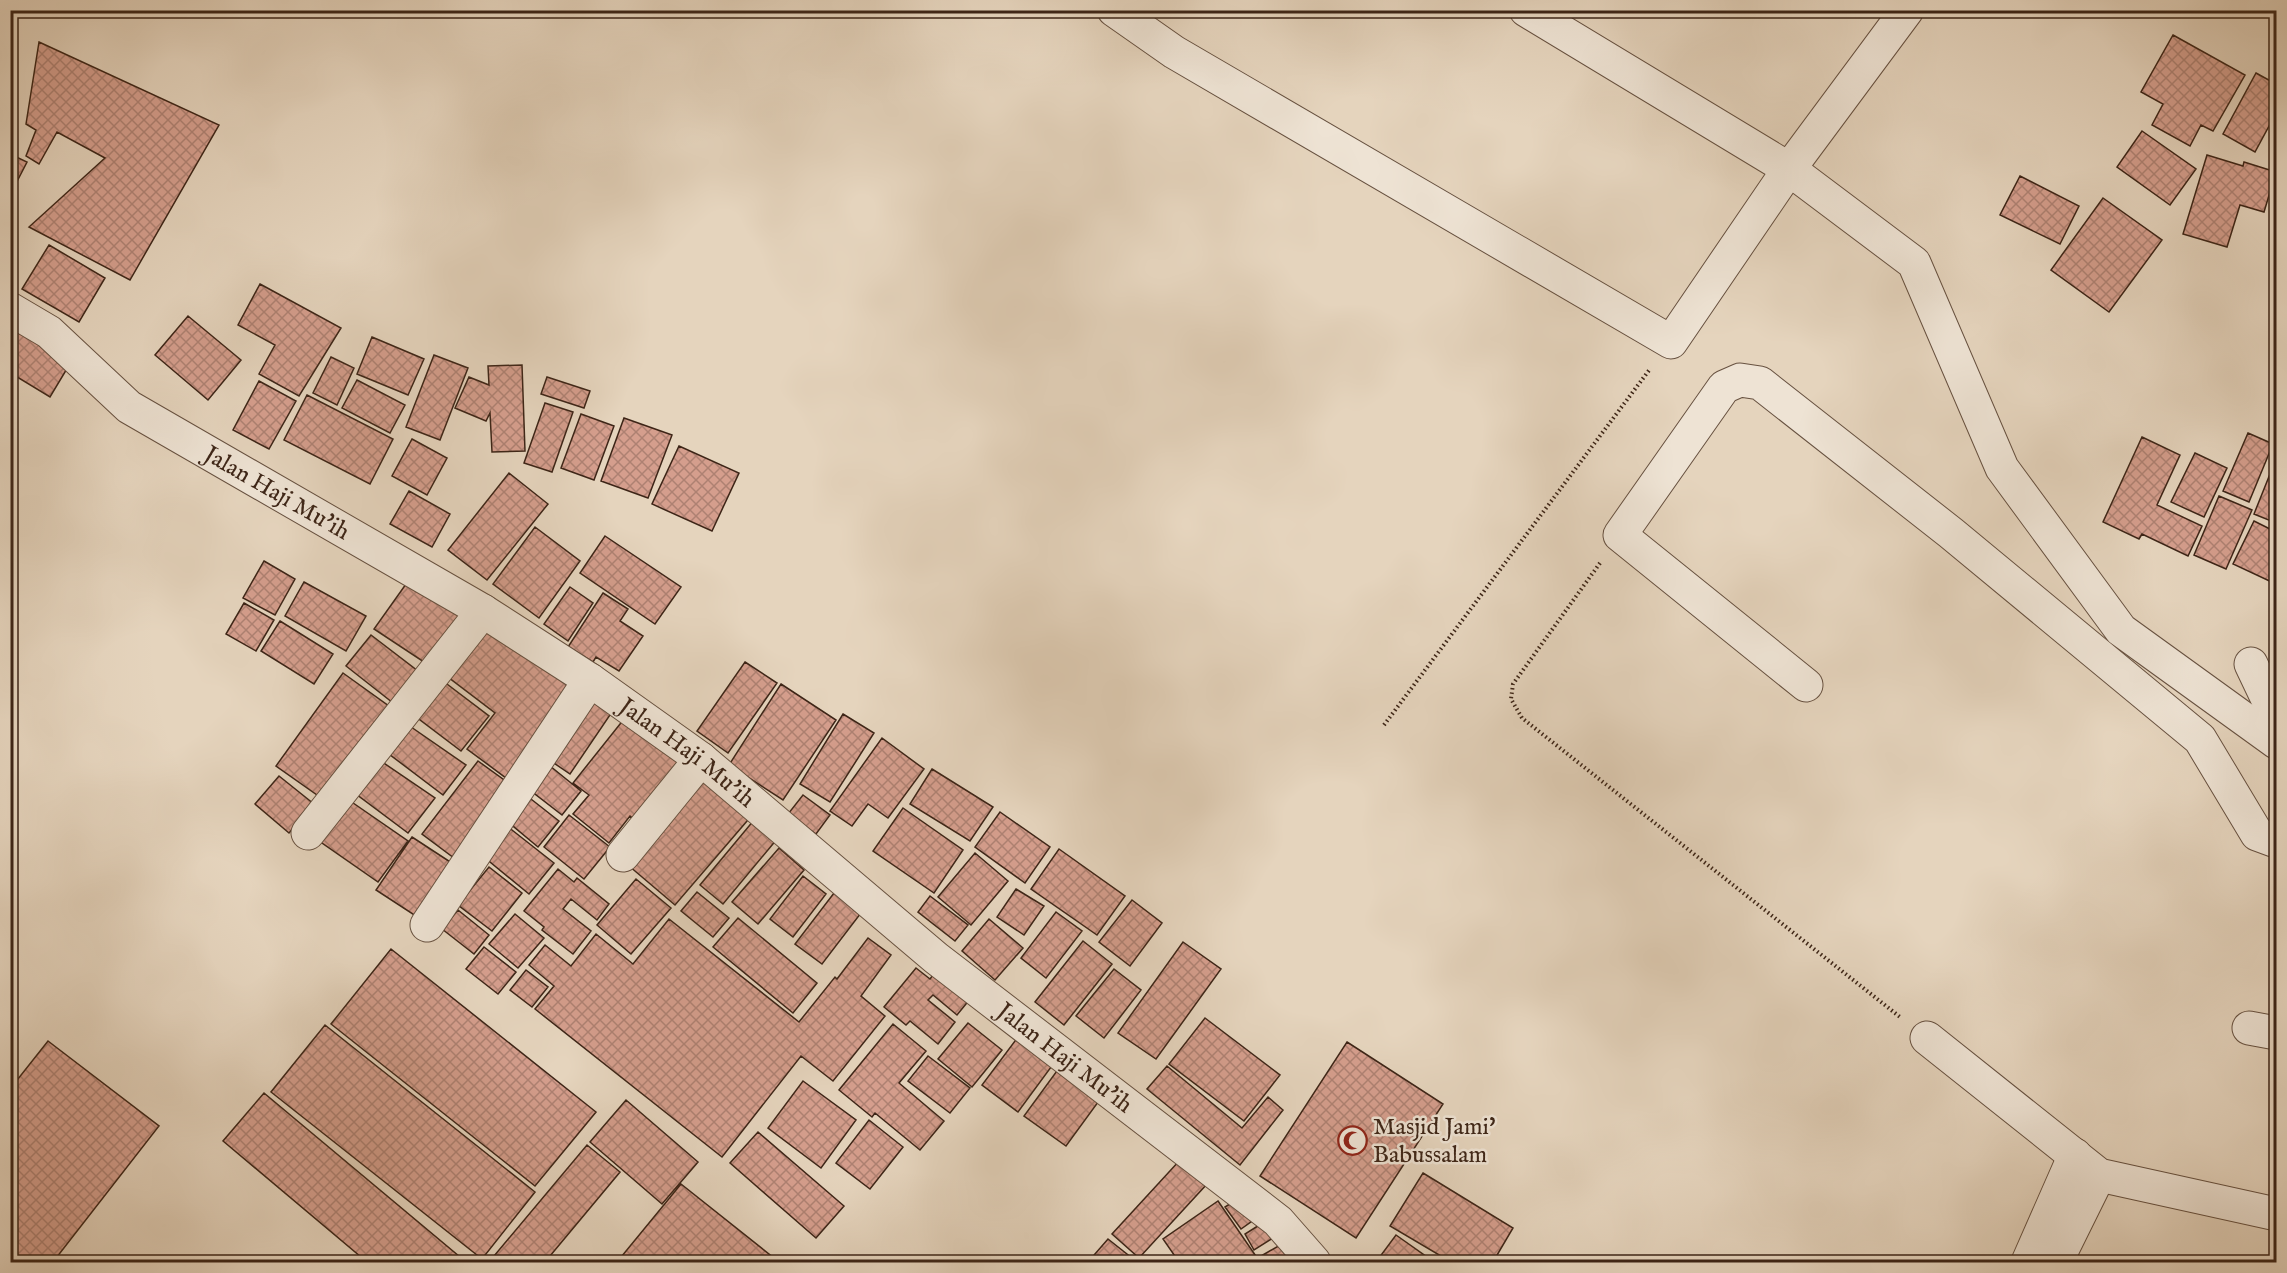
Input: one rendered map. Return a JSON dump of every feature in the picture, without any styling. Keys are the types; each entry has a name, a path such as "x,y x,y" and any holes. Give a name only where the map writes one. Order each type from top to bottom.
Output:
{"street":[{"path":"1114,10 1174,52 1671,342 1789,169 1907,10"},
{"path":"1526,10 1789,169 1914,263 2002,468 2121,630 2277,742"},
{"name":"Jalan Haji Mu'ih","path":"10,309 49,332 129,407 483,611 590,680 701,759 936,958 1278,1221 1314,1263"},
{"path":"1806,685 1620,536 1724,387 1740,380 1760,383 1951,533 2200,739 2257,834 2277,841"},
{"path":"308,833 483,611"},
{"path":"2251,664 2270,704 2277,707"},
{"path":"427,925 590,680"},
{"path":"623,855 701,759"},
{"path":"1927,1038 2087,1165 2277,1214"},
{"path":"2028,1263 2087,1165"},
{"path":"2056,1263 2087,1165"}],"path":[{"path":"1384,725 1671,342"},
{"path":"1620,536 1513,684 1511,699 1522,718 1927,1038"}],"building":[{"path":"2173,35 2245,75 2213,131 2201,125 2190,146 2152,125 2163,104 2141,92"},
{"path":"39,42 219,125 130,280 29,227 105,158 57,132 39,164 26,156 36,130 26,124"},
{"path":"2256,73 2276,84 2276,113 2255,152 2223,134"},
{"path":"2142,131 2196,169 2170,205 2117,167"},
{"path":"10,154 27,162 10,195"},
{"path":"2207,155 2243,166 2244,162 2276,172 2264,212 2240,205 2227,247 2183,234"},
{"path":"2020,176 2079,206 2060,244 2000,215"},
{"path":"2103,198 2162,240 2109,312 2051,270"},
{"path":"2276,201 2276,214 2271,210"},
{"path":"49,245 105,278 79,322 22,289"},
{"path":"260,284 341,328 299,396 259,374 275,345 238,325"},
{"path":"188,316 241,360 208,400 155,355"},
{"path":"10,327 71,362 50,397 14,375 10,380"},
{"path":"372,337 424,359 408,395 357,374"},
{"path":"434,355 468,368 440,440 406,427"},
{"path":"331,357 354,368 337,405 313,393"},
{"path":"522,365 525,451 492,452 490,413 486,421 455,408 469,377 489,385 488,366"},
{"path":"547,377 590,391 584,408 541,394"},
{"path":"357,380 405,405 390,433 342,408"},
{"path":"259,381 296,401 269,449 233,430"},
{"path":"307,395 393,439 370,484 284,440"},
{"path":"545,403 573,412 552,472 524,463"},
{"path":"581,414 614,426 594,480 561,468"},
{"path":"624,418 672,435 648,498 601,481"},
{"path":"2248,433 2273,444 2249,502 2223,491"},
{"path":"2142,437 2180,455 2157,505 2202,526 2188,556 2142,534 2139,539 2103,522"},
{"path":"412,439 447,458 427,495 392,476"},
{"path":"679,446 739,473 712,531 652,504"},
{"path":"2195,453 2227,468 2204,517 2171,502"},
{"path":"2276,459 2276,523 2254,514"},
{"path":"509,473 548,504 487,580 448,550"},
{"path":"409,491 450,514 432,547 390,524"},
{"path":"2219,496 2252,510 2226,569 2194,555"},
{"path":"2254,521 2276,532 2276,584 2233,564"},
{"path":"535,527 580,561 539,618 493,584"},
{"path":"605,536 681,587 655,624 580,573"},
{"path":"264,561 295,579 275,615 243,598"},
{"path":"411,577 477,615 433,668 374,629"},
{"path":"304,582 366,616 346,651 285,616"},
{"path":"570,587 593,603 568,641 544,624"},
{"path":"603,593 628,609 620,621 643,636 619,671 596,657 593,662 568,647"},
{"path":"244,603 274,620 256,651 226,634"},
{"path":"488,616 583,687 510,781 467,749 495,713 444,674"},
{"path":"280,621 333,654 314,684 261,651"},
{"path":"371,635 427,678 402,710 346,666"},
{"path":"745,662 777,683 728,753 697,731"},
{"path":"343,673 393,709 327,802 276,766"},
{"path":"439,678 489,716 461,751 411,713"},
{"path":"781,684 836,720 783,800 729,765"},
{"path":"587,694 612,712 570,774 545,757"},
{"path":"628,714 696,759 643,826 630,816 609,843 573,814 589,795 573,783"},
{"path":"843,714 874,733 830,802 800,784"},
{"path":"401,720 466,765 443,795 381,748"},
{"path":"882,738 924,769 888,818 868,804 852,826 830,811"},
{"path":"372,755 435,798 408,833 348,788"},
{"path":"478,761 514,787 458,861 422,834"},
{"path":"545,762 581,791 562,815 526,787"},
{"path":"701,769 753,814 675,905 622,860"},
{"path":"932,769 993,807 970,841 910,804"},
{"path":"279,776 314,804 289,833 255,804"},
{"path":"522,792 559,821 538,847 502,817"},
{"path":"803,795 830,815 816,834 788,814"},
{"path":"343,796 408,841 378,882 312,836"},
{"path":"903,808 963,850 934,893 873,851"},
{"path":"1000,812 1050,847 1025,883 975,847"},
{"path":"569,815 610,847 584,879 544,847"},
{"path":"754,820 777,839 723,904 700,885"},
{"path":"503,823 554,863 529,894 479,853"},
{"path":"412,837 461,869 425,922 376,890"},
{"path":"779,848 804,870 758,924 732,902"},
{"path":"1059,849 1125,896 1097,935 1031,889"},
{"path":"975,853 1008,881 971,925 938,897"},
{"path":"489,867 522,893 492,931 458,905"},
{"path":"558,869 574,882 577,878 609,904 597,920 571,899 563,909 591,931 573,954 542,930 544,927 524,911"},
{"path":"803,876 826,894 793,937 770,919"},
{"path":"636,879 671,908 631,954 597,925"},
{"path":"1016,889 1044,906 1024,935 997,917"},
{"path":"697,892 729,918 713,937 681,911"},
{"path":"834,893 861,913 822,964 795,944"},
{"path":"930,896 968,925 955,941 918,912"},
{"path":"1132,900 1162,923 1130,966 1099,942"},
{"path":"458,910 489,935 474,954 442,929"},
{"path":"1056,912 1082,931 1046,978 1021,958"},
{"path":"515,914 544,938 518,968 489,944"},
{"path":"738,918 817,983 793,1013 713,947"},
{"path":"669,919 799,1022 835,977 837,979 868,938 891,955 861,996 885,1016 833,1081 801,1056 722,1157 535,1009 554,986 529,965 545,945 571,966 596,934 633,964"},
{"path":"989,919 1023,948 995,980 962,951"},
{"path":"1083,941 1112,964 1064,1025 1035,1002"},
{"path":"1183,942 1221,969 1156,1059 1118,1033"},
{"path":"484,947 516,972 498,994 466,969"},
{"path":"391,949 596,1112 535,1186 331,1024"},
{"path":"916,968 930,979 936,971 970,999 957,1015 933,995 928,1000 955,1022 938,1044 910,1021 906,1025 884,1007"},
{"path":"1114,969 1141,990 1104,1038 1076,1016"},
{"path":"526,970 548,987 532,1007 510,990"},
{"path":"1205,1018 1280,1075 1244,1121 1169,1064"},
{"path":"968,1023 1002,1050 972,1087 938,1059"},
{"path":"893,1024 926,1051 899,1083 944,1121 920,1150 875,1113 872,1117 839,1090"},
{"path":"325,1025 535,1192 482,1259 271,1092"},
{"path":"1021,1033 1057,1059 1018,1112 982,1085"},
{"path":"48,1041 159,1126 53,1262 10,1262 10,1089"},
{"name":"Masjid Jami' Babussalam","path":"1347,1042 1443,1104 1356,1238 1260,1176"},
{"path":"928,1056 970,1088 950,1113 908,1081"},
{"path":"1062,1064 1104,1094 1066,1146 1024,1116"},
{"path":"1167,1066 1242,1128 1268,1097 1283,1110 1240,1165 1147,1089"},
{"path":"803,1081 856,1120 821,1168 768,1128"},
{"path":"264,1093 466,1262 367,1262 223,1141"},
{"path":"626,1100 698,1162 662,1204 590,1142"},
{"path":"869,1120 903,1147 870,1189 836,1163"},
{"path":"758,1132 844,1206 816,1238 730,1163"},
{"path":"587,1145 620,1172 545,1262 489,1262"},
{"path":"1180,1160 1207,1184 1139,1258 1112,1234"},
{"path":"1423,1173 1513,1228 1493,1262 1451,1262 1390,1226"},
{"path":"681,1184 779,1262 617,1262"},
{"path":"1239,1198 1255,1219 1241,1229 1225,1207"},
{"path":"1218,1201 1260,1262 1179,1262 1163,1239"},
{"path":"1272,1217 1281,1233 1254,1250 1245,1234"},
{"path":"1396,1235 1427,1257 1423,1262 1376,1262"},
{"path":"1108,1239 1137,1262 1088,1262"},
{"path":"1289,1240 1302,1262 1266,1262 1261,1256"}],"place":[{"name":"Masjid Jami' Babussalam","path":"1352,1140"}]}
